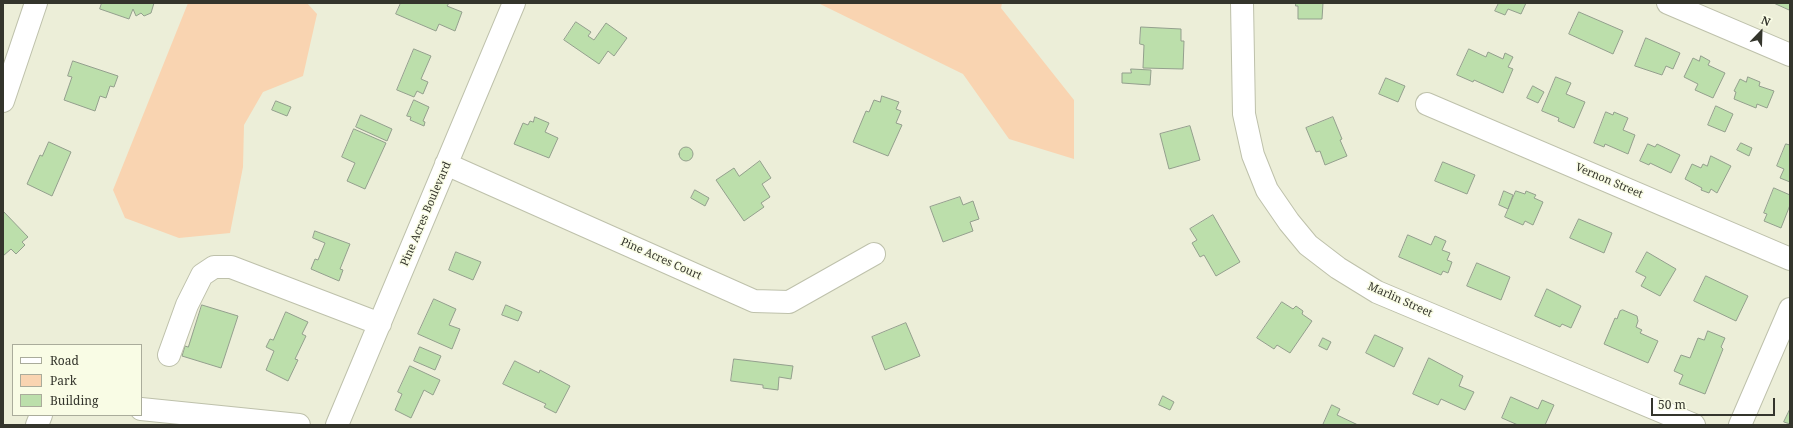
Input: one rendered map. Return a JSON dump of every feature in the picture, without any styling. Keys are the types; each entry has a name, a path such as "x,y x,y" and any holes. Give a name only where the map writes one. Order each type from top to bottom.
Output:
{"street":[{"path":"3,101 36,3"},
{"name":"Pine Acres Boulevard","path":"337,425 514,3"},
{"name":"Marlin Street","path":"1242,3 1244,114 1253,155 1267,190 1289,222 1308,245 1338,268 1377,292 1694,425"},
{"path":"1668,3 1790,55"},
{"name":"Vernon Street","path":"1428,104 1790,259"},
{"name":"Pine Acres Court","path":"446,164 754,301 788,302 874,254"},
{"path":"169,355 187,305 202,276 214,267 231,266 380,324"},
{"path":"1740,425 1790,309"},
{"path":"142,409 298,425"}],"green space":[{"path":"188,3 307,3 317,14 303,76 263,92 244,125 243,167 230,233 179,238 125,218 113,190"},
{"path":"818,3 1002,3 1001,8 1074,100 1074,159 1009,139 963,74"}],"building":[{"path":"102,3 154,3 151,13 144,16 141,13 136,16 133,9 129,19 100,9"},
{"path":"401,3 449,3 447,6 462,12 455,31 439,24 436,31 396,14"},
{"path":"1296,3 1323,3 1322,19 1298,19 1298,6 1296,6"},
{"path":"1499,3 1526,3 1521,14 1508,9 1505,15 1495,11"},
{"path":"1774,3 1790,3 1790,10"},
{"path":"1579,12 1623,31 1613,54 1569,34"},
{"path":"576,22 591,32 588,36 594,40 606,23 627,38 614,56 608,51 599,64 564,40"},
{"path":"1141,27 1181,29 1181,41 1184,41 1183,69 1143,68 1144,45 1140,44"},
{"path":"1646,38 1680,53 1673,69 1666,66 1662,75 1635,66"},
{"path":"414,49 431,56 421,79 428,82 423,94 417,91 414,97 397,90"},
{"path":"1469,49 1486,57 1488,52 1503,59 1505,53 1513,57 1508,67 1513,69 1503,93 1474,80 1473,82 1457,75"},
{"path":"1701,56 1710,61 1708,65 1725,73 1713,98 1695,90 1698,84 1684,77 1693,58 1699,61"},
{"path":"73,61 118,76 114,87 110,86 106,98 100,96 95,111 64,100 72,77 68,76"},
{"path":"1131,69 1151,70 1150,85 1122,83 1122,73 1131,73"},
{"path":"1556,77 1571,83 1566,94 1585,102 1574,128 1558,121 1559,118 1542,111"},
{"path":"1748,77 1760,82 1759,86 1774,91 1767,108 1757,104 1756,108 1734,99 1736,92 1734,91 1740,79 1746,82"},
{"path":"1386,78 1405,86 1398,102 1379,94"},
{"path":"1533,86 1544,92 1538,103 1527,98"},
{"path":"882,96 899,102 896,109 901,111 896,123 902,125 888,156 853,142 866,111 869,112 874,100 880,102"},
{"path":"414,100 429,107 423,121 425,122 424,126 410,120 411,117 407,116"},
{"path":"276,101 291,107 287,116 272,110"},
{"path":"1716,106 1733,114 1725,132 1708,125"},
{"path":"1606,112 1613,115 1614,112 1628,118 1623,130 1635,135 1628,154 1605,144 1604,147 1594,143"},
{"path":"361,115 392,129 387,141 356,127"},
{"path":"535,117 549,123 545,132 558,138 549,158 514,144 523,123 528,125 530,121 533,122"},
{"path":"1333,117 1347,156 1325,165 1320,151 1316,152 1306,128"},
{"path":"1190,126 1200,160 1169,169 1160,134"},
{"path":"354,129 386,143 365,189 347,181 355,163 342,157"},
{"path":"49,142 71,152 52,196 27,184 40,155 42,156"},
{"path":"1741,143 1752,148 1749,156 1737,150"},
{"path":"1648,144 1655,147 1657,144 1680,155 1671,173 1650,163 1649,165 1640,161"},
{"path":"1786,144 1790,145 1790,182 1780,178 1784,169 1777,166"},
{"path":"686,147 691,149 693,154 691,159 686,161 681,159 679,154 681,149"},
{"path":"1711,156 1731,166 1717,193 1711,189 1709,193 1701,190 1702,188 1685,179 1692,164 1701,168 1703,164 1707,166"},
{"path":"760,161 771,178 762,184 770,197 761,203 764,207 744,221 716,180 734,168 739,176"},
{"path":"1443,162 1475,175 1467,194 1435,181"},
{"path":"1774,188 1790,195 1790,205 1781,228 1764,221 1767,214 1764,213"},
{"path":"695,190 709,198 705,206 691,198"},
{"path":"1504,191 1513,195 1508,209 1499,205"},
{"path":"1516,191 1525,194 1526,191 1536,195 1534,198 1543,202 1533,225 1525,221 1523,225 1505,217"},
{"path":"960,197 963,205 973,201 979,219 970,222 973,231 943,242 930,207"},
{"path":"3,211 28,237 22,242 25,245 16,254 11,249 3,256"},
{"path":"1213,215 1240,262 1216,276 1204,255 1200,257 1192,243 1197,240 1190,229"},
{"path":"1579,219 1612,233 1604,253 1570,238"},
{"path":"315,231 350,244 340,269 343,270 339,281 311,269 315,259 318,260 325,243 313,238"},
{"path":"1408,235 1431,245 1435,236 1446,241 1442,250 1450,253 1447,260 1452,262 1448,273 1443,271 1441,275 1399,257"},
{"path":"456,252 481,262 473,280 449,270"},
{"path":"1647,252 1676,269 1660,296 1641,286 1646,277 1636,272"},
{"path":"1477,263 1510,277 1501,300 1467,286"},
{"path":"1706,276 1748,296 1736,321 1694,301"},
{"path":"1547,289 1581,306 1571,328 1562,324 1560,327 1535,316"},
{"path":"434,299 456,309 449,325 460,329 452,349 418,334"},
{"path":"1282,302 1293,309 1296,306 1303,311 1302,314 1312,321 1290,353 1277,345 1274,349 1257,338"},
{"path":"202,305 238,316 221,368 182,356 185,346 188,347"},
{"path":"506,305 522,312 518,321 502,315"},
{"path":"1623,310 1637,316 1638,321 1636,327 1642,330 1640,333 1658,341 1648,363 1604,344 1615,318 1617,319 1620,311"},
{"path":"286,312 308,322 302,334 306,336 295,359 298,360 288,381 266,370 274,351 266,347 270,339 273,340"},
{"path":"906,323 920,356 885,370 872,337"},
{"path":"1708,331 1725,338 1721,347 1723,349 1705,394 1679,384 1683,375 1674,371 1681,355 1690,358 1698,338 1704,340"},
{"path":"1375,335 1403,348 1394,367 1366,353"},
{"path":"1323,338 1331,342 1327,350 1319,346"},
{"path":"420,347 441,356 435,370 414,361"},
{"path":"1429,358 1463,376 1459,386 1474,392 1465,410 1441,399 1438,405 1413,394"},
{"path":"734,359 793,366 791,379 779,377 778,390 763,388 763,385 731,381"},
{"path":"515,361 539,373 540,370 570,386 556,413 544,407 546,404 503,384"},
{"path":"410,366 440,380 433,395 424,390 411,418 395,410 402,394 398,392"},
{"path":"1163,396 1174,402 1170,410 1159,405"},
{"path":"1511,397 1538,409 1542,400 1554,405 1545,425 1518,425 1502,418"},
{"path":"1332,405 1340,409 1337,415 1358,425 1323,425"},
{"path":"1790,409 1790,424 1784,422"}]}
